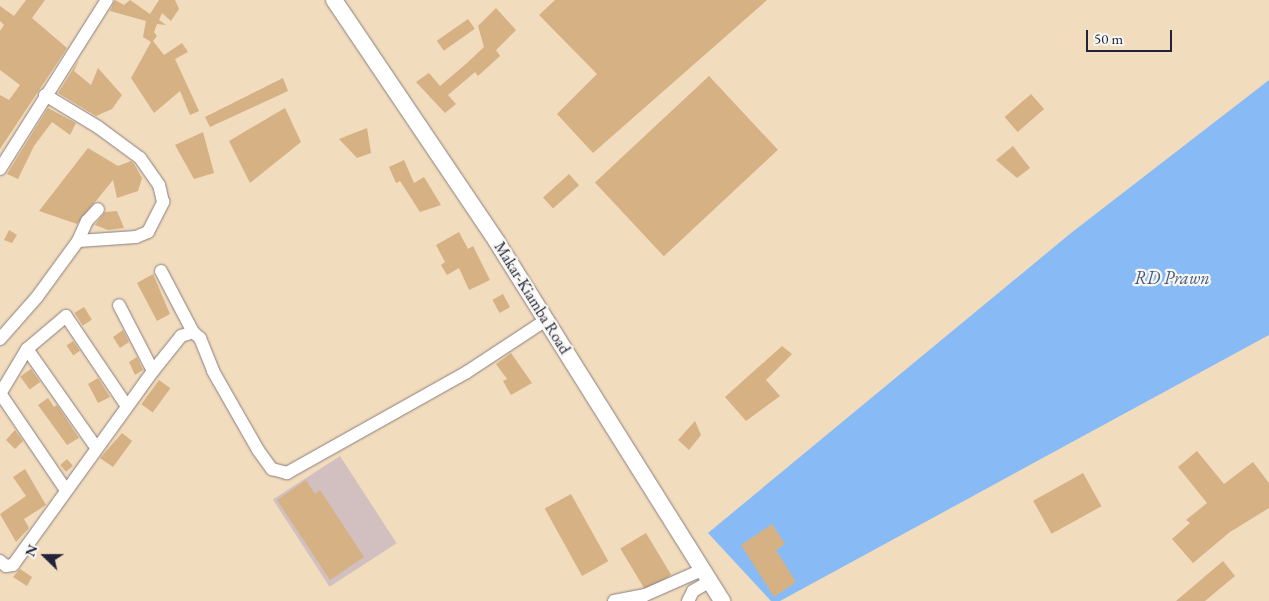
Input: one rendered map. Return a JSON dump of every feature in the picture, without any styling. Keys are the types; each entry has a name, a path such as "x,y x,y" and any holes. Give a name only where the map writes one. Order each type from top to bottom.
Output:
{"main road":[{"name":"Makar-Kiamba Road","path":"334,0 546,320 722,601"}],"street":[{"path":"0,169 45,95 108,0"},
{"path":"45,95 98,127 140,158 159,185 162,202 148,232 136,237 78,241"},
{"path":"0,339 37,298 78,241 87,221 98,209"},
{"path":"161,271 194,332 200,338 213,370 258,450 272,469 287,473 467,372 546,320"},
{"path":"119,305 153,371"},
{"path":"66,490 0,394 27,349 66,316 126,405"},
{"path":"0,561 6,566 13,566 126,405 181,336 194,332"},
{"path":"27,349 96,447"},
{"path":"614,601 644,595 706,576"},
{"path":"688,601 693,591 706,576"}],"shaded area":[{"path":"340,456 397,543 330,587 273,500"}],"water":[{"name":"RD Prawn","path":"1269,80 1269,335 780,601 771,601 708,533 1071,233"}],"building":[{"path":"26,0 45,0 32,18 67,48 0,149 0,95 9,100 20,85 0,70 0,31 4,25 0,21 0,6 14,16"},
{"path":"115,0 124,5 130,0 150,14 159,0 175,0 179,9 171,21 162,13 159,20 166,25 157,24 154,32 157,36 153,41 164,55 182,43 188,52 175,59 199,111 190,115 180,91 154,113 131,78 151,42 143,37 146,21 110,11"},
{"path":"555,0 767,0 593,153 557,114 597,74 539,15"},
{"path":"496,8 516,30 496,50 500,56 478,76 475,72 448,95 456,104 445,113 416,82 429,73 440,86 467,63 484,47 478,26"},
{"path":"468,19 475,29 444,51 437,41"},
{"path":"79,60 74,71 91,85 98,68 122,95 112,109 96,116 58,93"},
{"path":"709,76 778,150 664,256 595,182"},
{"path":"283,78 288,91 210,127 205,117"},
{"path":"1031,94 1044,109 1018,132 1005,117"},
{"path":"48,108 76,123 70,135 52,122 34,146 18,179 7,174"},
{"path":"285,108 301,142 250,183 229,141"},
{"path":"367,128 371,153 357,158 339,139"},
{"path":"203,132 214,173 194,179 175,145"},
{"path":"1013,146 1030,168 1017,178 996,160"},
{"path":"88,148 118,166 131,161 142,178 138,191 117,198 113,180 77,224 39,211"},
{"path":"404,160 414,183 424,177 441,205 420,212 400,181 396,183 389,167"},
{"path":"569,174 579,185 553,209 543,197"},
{"path":"117,211 124,228 108,230 95,225 105,212"},
{"path":"9,230 17,235 12,243 4,240"},
{"path":"459,232 468,249 473,246 490,280 469,290 459,268 447,275 441,265 445,262 436,245"},
{"path":"153,274 170,314 157,321 137,283"},
{"path":"503,294 510,307 499,313 492,300"},
{"path":"84,307 92,320 83,326 75,313"},
{"path":"123,330 129,342 120,348 113,337"},
{"path":"73,341 80,351 73,355 66,346"},
{"path":"782,346 792,354 766,380 780,396 746,421 725,397"},
{"path":"511,353 532,383 511,395 503,381 507,379 496,364"},
{"path":"137,357 143,370 135,375 129,362"},
{"path":"31,369 40,382 30,390 20,376"},
{"path":"98,378 110,397 98,403 88,384"},
{"path":"159,380 170,388 153,412 141,404"},
{"path":"48,398 54,407 57,405 79,438 67,445 38,405"},
{"path":"695,421 701,435 689,450 678,440"},
{"path":"15,430 23,441 15,449 6,440"},
{"path":"122,433 132,441 113,467 100,458"},
{"path":"1197,451 1224,484 1253,462 1269,483 1269,508 1230,532 1193,563 1172,539 1190,523 1186,520 1207,503 1178,467"},
{"path":"67,459 73,466 66,472 60,465"},
{"path":"25,469 46,505 24,519 29,528 16,542 0,514 26,496 13,477"},
{"path":"1083,473 1101,506 1052,534 1033,501"},
{"path":"306,480 315,494 320,490 364,557 330,580 277,500"},
{"path":"571,494 608,561 582,576 545,509"},
{"path":"772,524 785,544 776,550 796,582 774,597 741,545"},
{"path":"646,533 671,575 646,590 620,548"},
{"path":"1223,561 1235,576 1205,601 1176,601"},
{"path":"20,569 32,577 27,586 13,577"}]}
